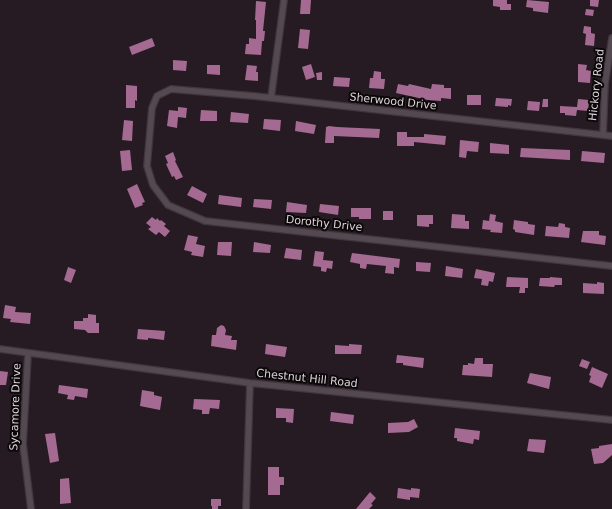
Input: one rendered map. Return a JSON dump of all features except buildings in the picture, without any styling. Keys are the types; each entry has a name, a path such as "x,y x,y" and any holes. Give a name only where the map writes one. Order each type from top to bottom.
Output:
{"street":[{"path":"271,98 284,0"},
{"name":"Hickory Road","path":"602,135 605,84 612,38"},
{"name":"Sherwood Drive","path":"171,89 271,98 612,136"},
{"name":"Dorothy Drive","path":"171,89 157,96 152,108 147,166 153,185 168,205 205,221 612,266"},
{"name":"Chestnut Hill Road","path":"0,349 250,383 612,420"},
{"name":"Sycamore Drive","path":"28,354 23,444 31,509"},
{"path":"246,509 250,383"}]}
